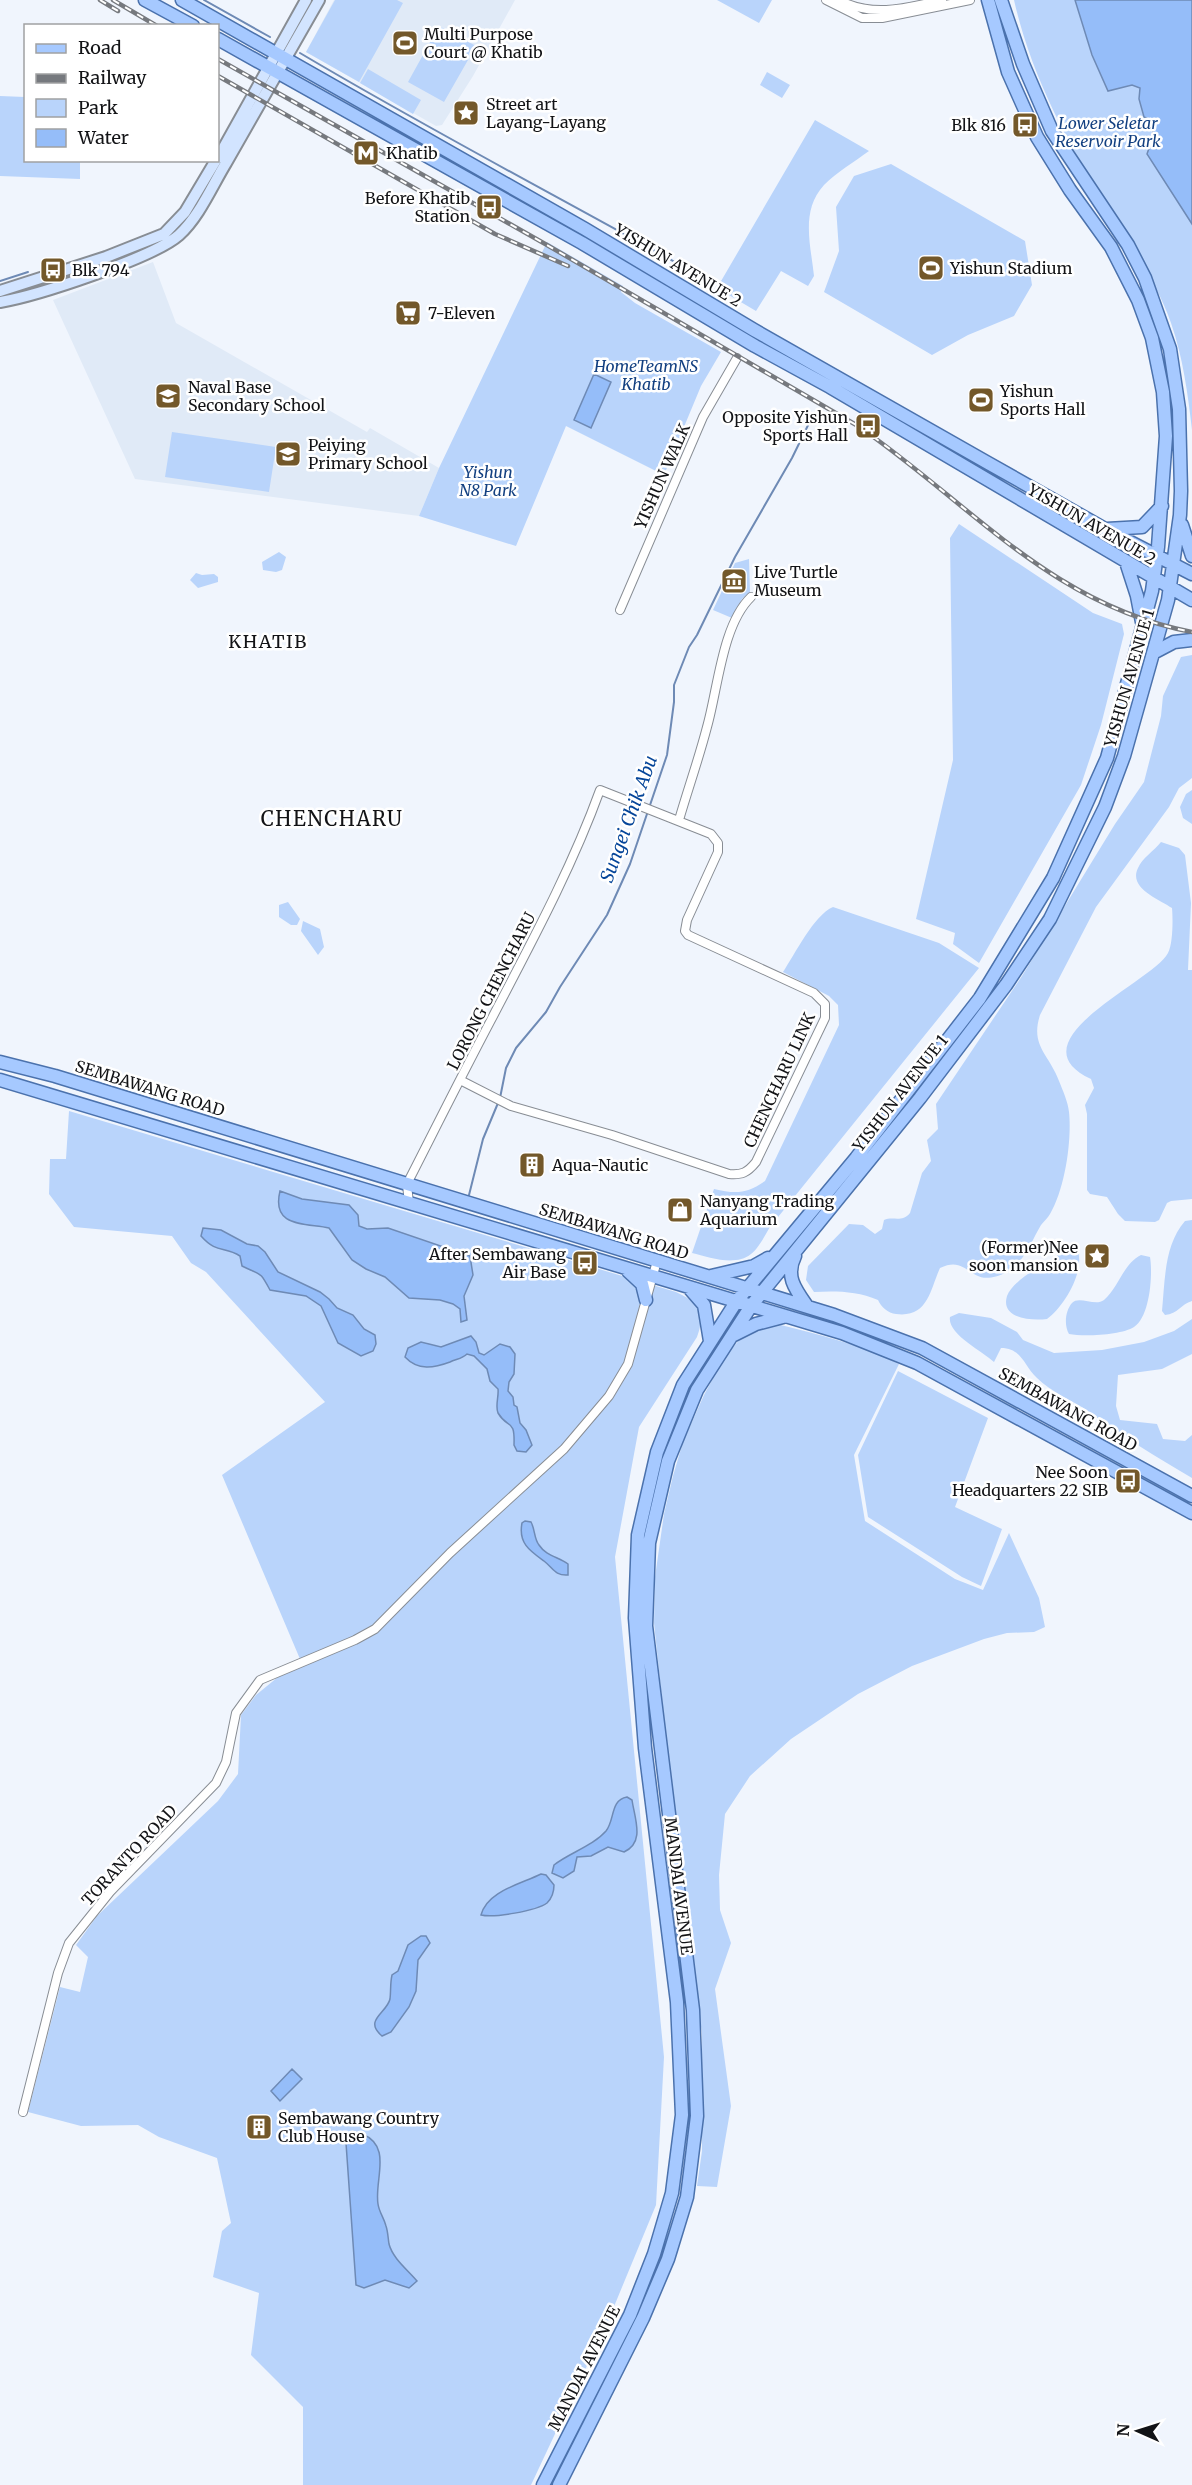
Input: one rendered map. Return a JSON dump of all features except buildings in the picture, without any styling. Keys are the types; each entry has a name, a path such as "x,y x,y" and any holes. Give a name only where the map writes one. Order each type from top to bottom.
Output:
{"main road":[{"path":"145,0 189,24"},
{"name":"YISHUN AVENUE 2","path":"182,0 566,219 754,330 1105,529 1192,574"},
{"path":"0,302 28,296 110,268 164,246 177,237 189,224 206,198 280,57 306,0"},
{"path":"280,57 319,0"},
{"name":"YISHUN AVENUE 1","path":"747,1289 856,1158 980,998 1053,878 1107,758 1143,628 1154,579 1165,468 1165,420 1160,368 1152,338 1138,300 1111,247 1070,190 1037,137 1008,72 988,0"},
{"name":"YISHUN AVENUE 1","path":"762,1292 941,1070 1006,985 1050,919 1105,807 1125,756 1155,652 1170,588 1180,515 1179,409 1170,349 1145,278 1128,245 1052,131 1023,64 1001,0"},
{"name":"YISHUN AVENUE 2","path":"219,40 560,230 1190,600"},
{"path":"219,156 273,70"},
{"path":"0,291 164,234 185,212 215,162"},
{"path":"560,230 555,226 555,219 566,219"},
{"path":"1165,420 1169,427 1177,425 1179,409"},
{"path":"1105,529 1142,527 1162,506"},
{"path":"1180,515 1192,556"},
{"path":"1126,562 1137,596 1143,628"},
{"path":"1155,652 1174,642 1192,640"},
{"name":"SEMBAWANG ROAD","path":"0,1062 66,1079 706,1277 762,1292 917,1346 1192,1496"},
{"name":"SEMBAWANG ROAD","path":"0,1080 626,1270 842,1333 917,1363 1192,1513"},
{"path":"802,1242 791,1265 790,1275 792,1284 807,1306"},
{"path":"706,1277 754,1266 775,1255"},
{"path":"626,1270 642,1284 646,1300"},
{"path":"690,1288 704,1305 710,1341"},
{"name":"MANDAI AVENUE","path":"543,2485 630,2314 654,2254 672,2193 682,2115 677,2001 645,1748 635,1618 638,1535 657,1452 683,1385 736,1302 747,1289"},
{"name":"MANDAI AVENUE","path":"559,2485 644,2318 668,2259 687,2197 697,2116 693,2010 646,1626 649,1543 668,1461 697,1390 762,1292"},
{"path":"730,1337 768,1319 787,1316"}],"street":[{"path":"826,0 862,18 882,18 970,0"},
{"path":"839,0 862,10 883,11 942,0"},
{"name":"YISHUN WALK","path":"620,610 703,417 737,358"},
{"path":"679,820 702,747 737,616 751,597"},
{"name":"CHENCHARU LINK","path":"460,1080 507,1104 612,1134 729,1174 748,1172 756,1162 825,1018 825,1004 814,993 688,935 687,920 719,847 711,834 600,790"},
{"name":"LORONG CHENCHARU","path":"407,1185 528,949 583,835 600,790"},
{"path":"407,1185 409,1203"},
{"name":"TORANTO ROAD","path":"23,2112 58,1973 69,1943 110,1892 216,1783 226,1762 234,1719 251,1690 260,1680 355,1640 375,1629 450,1554 564,1449 620,1382 657,1261"}],"shaded area":[{"path":"334,0 515,0 473,76 442,125 436,126 306,52"},
{"path":"153,262 176,323 367,432 370,428 439,468 419,516 135,479 53,300"}],"green space":[{"path":"335,0 397,0 403,3 359,82 306,52"},
{"path":"717,0 772,0 759,23"},
{"name":"Lower Seletar Reservoir Park","path":"1014,0 1075,0 1092,55 1108,91 1132,84 1141,88 1139,99 1143,114 1153,121 1150,146 1192,224 1192,430 1182,363 1165,308 1142,264 1064,133 1030,55"},
{"path":"439,26 476,46 444,102 408,82"},
{"path":"368,69 421,100 413,114 360,83"},
{"path":"767,72 790,85 782,98 760,85"},
{"path":"0,96 24,97 24,162 80,162 80,179 0,176"},
{"path":"815,120 869,151 829,180 817,195 812,206 809,229 814,276 808,286 781,271 756,311 717,288"},
{"name":"Yishun Stadium","path":"891,164 1025,241 1032,285 1014,316 968,335 932,355 824,292 839,251 836,207 854,176"},
{"name":"Yishun N8 Park","path":"547,242 623,286 621,292 635,303 721,352 701,386 664,475 566,426 516,546 419,516 439,468"},
{"path":"172,432 276,447 269,492 165,477"},
{"path":"959,524 1093,613 1122,624 1124,634 1101,725 1081,785 979,963 953,944 955,933 916,919 953,760 950,538"},
{"path":"279,552 286,557 282,570 276,572 263,570 262,562"},
{"name":"Live Turtle Museum","path":"749,559 750,592 742,599 732,618 713,610 735,563"},
{"path":"196,573 214,574 218,577 218,582 198,588 190,580"},
{"path":"1192,655 1192,778 1179,788 1169,807 1096,907 1040,1015 1037,1035 1064,1093 1070,1123 1063,1178 1049,1215 1023,1257 1013,1268 994,1277 984,1278 958,1265 940,1268 926,1301 915,1312 896,1314 885,1309 878,1300 854,1293 814,1292 806,1280 808,1266 849,1224 863,1225 875,1234 882,1229 884,1220 901,1219 910,1213 922,1173 931,1161 927,1140 938,1129 936,1104 1022,976 1115,824 1144,782 1161,716 1163,696 1181,657"},
{"path":"1192,790 1192,824 1183,818 1180,807 1186,794"},
{"path":"1161,842 1179,848 1185,855 1191,903 1188,970 1192,970 1192,1199 1167,1203 1159,1220 1155,1222 1125,1221 1107,1197 1090,1194 1087,1190 1085,1105 1094,1088 1091,1079 1070,1064 1067,1047 1076,1030 1094,1013 1157,965 1170,949 1172,908 1146,892 1137,881 1136,875 1142,861"},
{"path":"288,902 300,919 297,925 291,925 279,917 279,905"},
{"path":"833,907 939,943 979,968 770,1227 751,1254 745,1258 730,1260 714,1259 692,1253 714,1189 741,1192 765,1181 839,1025 838,1005 829,996 783,972 812,926"},
{"path":"303,921 320,929 324,947 318,955 301,931"},
{"path":"69,1111 676,1292 691,1300 699,1309 701,1321 697,1337 639,1427 615,1557 664,2057 656,2205 608,2321 531,2485 303,2485 303,2407 251,2355 259,2293 213,2277 222,2231 231,2223 217,2158 159,2137 138,2125 81,2126 28,2112 60,1987 80,1992 88,1957 76,1945 97,1916 218,1801 238,1774 241,1715 256,1695 300,1659 222,1475 325,1402 206,1272 191,1263 172,1236 74,1227 49,1194 50,1159 66,1159"},
{"path":"1192,1220 1192,1301 1173,1313 1165,1315 1162,1311 1169,1252 1185,1221"},
{"path":"1075,1244 1079,1253 1077,1274 1073,1285 1054,1313 1047,1319 1026,1319 1008,1310 1007,1296 1015,1285 1028,1274 1055,1260 1062,1245"},
{"path":"1141,1255 1150,1257 1151,1274 1147,1305 1139,1322 1128,1330 1112,1334 1069,1334 1066,1319 1072,1303 1079,1300 1100,1302 1104,1300 1114,1289 1125,1270"},
{"path":"959,1313 991,1318 1017,1332 1023,1340 1054,1353 1102,1350 1144,1342 1174,1331 1192,1319 1192,1354 1162,1369 1118,1375 1116,1406 1120,1420 1157,1424 1163,1439 1185,1441 1192,1435 1192,1478 1049,1388 1037,1378 1014,1351 1001,1348 994,1362 966,1342 954,1330 950,1317"},
{"path":"777,1324 855,1345 899,1364 854,1455 865,1521 955,1579 983,1590 1009,1533 1039,1598 1045,1627 1034,1632 1007,1633 984,1639 912,1666 858,1694 791,1739 750,1776 725,1814 719,1875 720,1910 731,1943 715,1989 731,2106 717,2187 697,2186 702,2151 702,2034 677,1842 654,1623 655,1577 664,1514 673,1476 683,1442 704,1395 725,1356 743,1336"},
{"path":"898,1371 988,1418 955,1507 1002,1529 981,1586 962,1577 868,1517 858,1455"}],"water":[{"path":"1075,0 1192,0 1192,224 1147,154 1152,138 1153,121 1144,117 1139,99 1140,88 1132,85 1108,91 1092,55"},
{"path":"594,374 611,382 591,428 574,420"},
{"path":"280,1191 302,1199 349,1205 358,1215 359,1226 367,1229 388,1228 470,1256 473,1275 464,1296 467,1320 461,1322 460,1309 453,1304 440,1300 409,1298 385,1277 352,1260 329,1228 292,1222 285,1218 280,1212"},
{"path":"203,1228 221,1230 247,1244 258,1246 265,1252 278,1272 320,1292 337,1308 353,1315 364,1329 375,1335 376,1344 373,1351 361,1356 338,1343 321,1306 306,1296 270,1290 259,1274 242,1266 240,1256 216,1248 207,1242 201,1236"},
{"path":"471,1336 476,1342 479,1353 484,1355 500,1344 510,1347 515,1354 514,1374 509,1382 508,1391 513,1397 520,1423 526,1430 532,1445 526,1452 517,1451 512,1427 498,1413 498,1389 490,1381 487,1369 474,1356 467,1354 432,1367 415,1365 405,1357 408,1348 421,1342 441,1347"},
{"path":"531,1522 537,1543 542,1549 568,1564 568,1575 557,1573 526,1546 521,1530 522,1523"},
{"path":"627,1797 632,1800 637,1830 635,1842 630,1848 624,1852 608,1847 591,1856 577,1857 574,1871 563,1878 552,1873 554,1865 594,1841 606,1831 615,1806"},
{"path":"541,1874 546,1875 554,1885 547,1903 534,1909 515,1913 495,1916 481,1915 484,1907 497,1894"},
{"path":"421,1936 426,1936 430,1943 418,1960 416,1991 409,2007 391,2032 382,2036 377,2030 375,2021 390,1999 392,1975 398,1971 408,1945"},
{"path":"292,2069 302,2079 280,2101 271,2091"},
{"path":"362,2134 371,2139 380,2155 377,2195 379,2207 387,2228 391,2249 417,2281 409,2288 385,2280 364,2288 356,2285 346,2143 352,2136"}],"waterway":[{"path":"204,0 270,37"},
{"path":"300,53 707,280"},
{"path":"0,281 28,272"},
{"name":"Sungei Chik Abu","path":"500,1098 506,1068 516,1048 546,1012 607,915 630,864 667,755 674,685 689,647 735,557 792,458 814,413"},
{"name":"Sungei Chik Abu","path":"469,1195 483,1139 498,1103"}],"railway":[{"path":"100,0 118,11"},
{"path":"113,0 154,24"},
{"path":"219,60 547,245 858,426 1014,548 1054,575 1096,599 1142,619 1192,632"},
{"path":"219,77 495,234 568,266"}],"place":[{"name":"Multi Purpose Court @ Khatib","path":"405,43"},
{"name":"Street art Layang-Layang","path":"466,113"},
{"name":"Blk 816","path":"1025,125"},
{"name":"Khatib","path":"366,153"},
{"name":"Before Khatib Station","path":"489,207"},
{"name":"Yishun Stadium","path":"931,268"},
{"name":"Blk 794","path":"53,270"},
{"name":"7-Eleven","path":"408,313"},
{"name":"Naval Base Secondary School","path":"168,396"},
{"name":"Yishun Sports Hall","path":"981,400"},
{"name":"Opposite Yishun Sports Hall","path":"868,426"},
{"name":"Peiying Primary School","path":"288,454"},
{"name":"Live Turtle Museum","path":"734,581"},
{"name":"Aqua-Nautic","path":"532,1165"},
{"name":"Nanyang Trading Aquarium","path":"680,1210"},
{"name":"(Former)Nee soon mansion","path":"1097,1256"},
{"name":"After Sembawang Air Base","path":"585,1263"},
{"name":"Nee Soon Headquarters 22 SIB","path":"1128,1481"},
{"name":"Sembawang Country Club House","path":"259,2127"}],"district":[{"name":"KHATIB","path":"268,642"},
{"name":"CHENCHARU","path":"332,819"}],"park label":[{"name":"HomeTeamNS Khatib","path":"646,375"}]}
